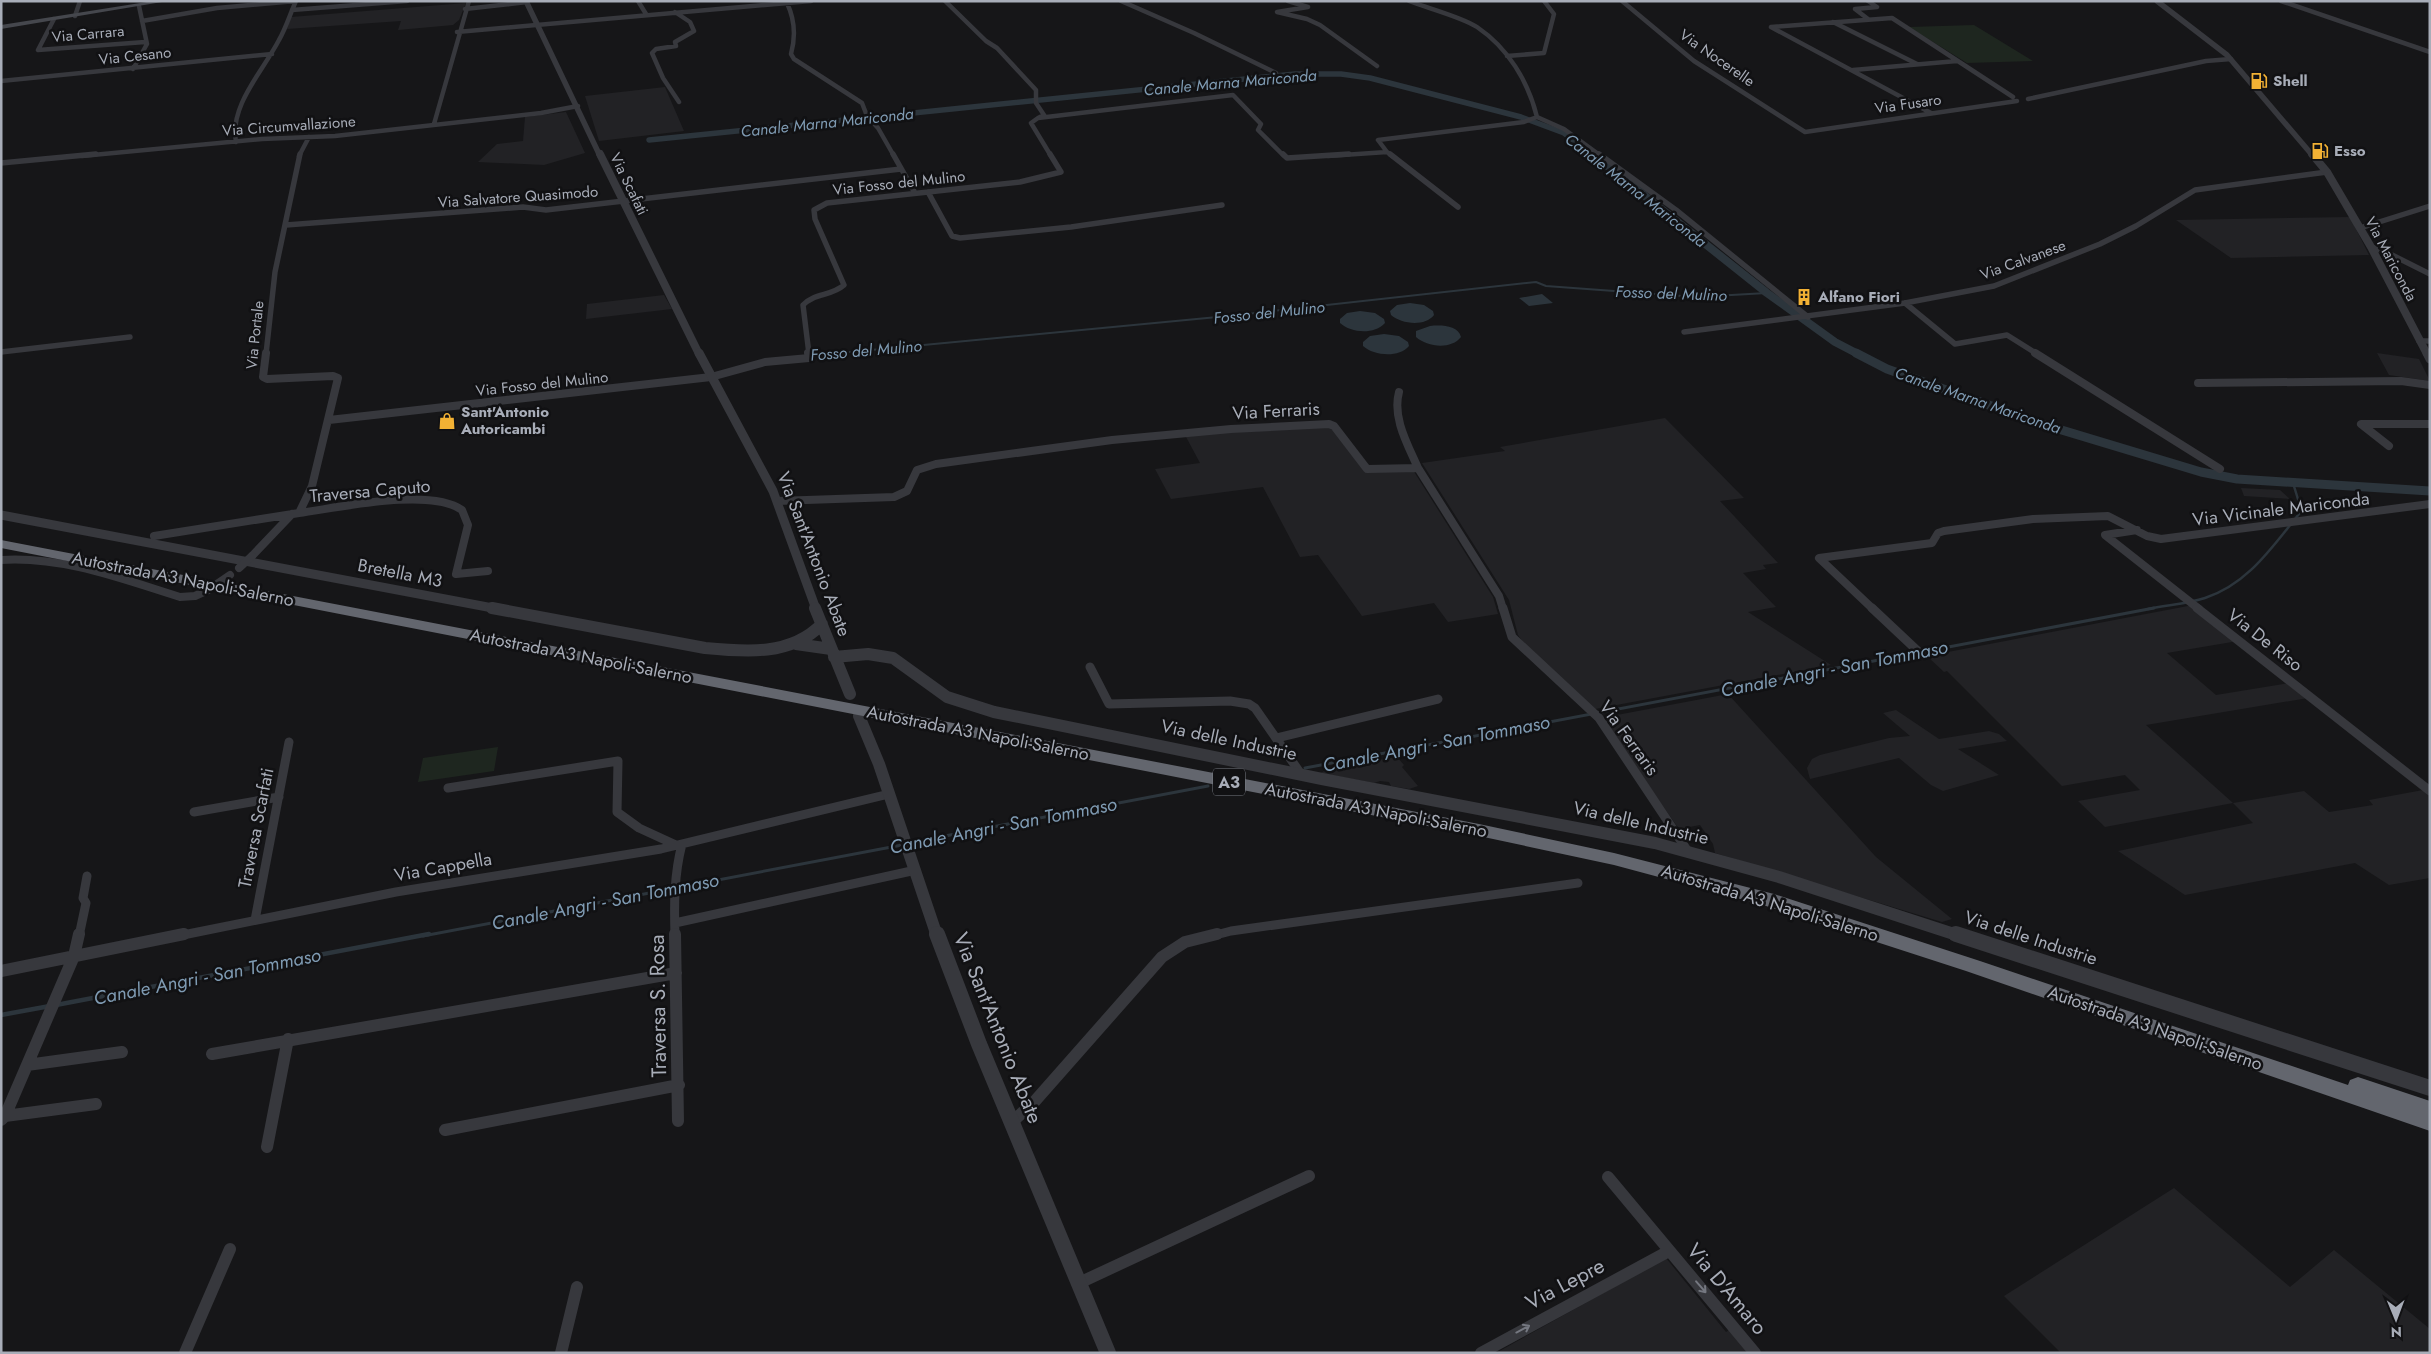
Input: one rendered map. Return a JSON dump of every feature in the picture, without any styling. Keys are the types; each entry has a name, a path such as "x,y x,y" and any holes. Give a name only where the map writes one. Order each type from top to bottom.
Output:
{"highway":[{"name":"Autostrada A3 Napoli-Salerno","path":"1,536 1296,784 1579,840 1656,858 1823,905 2430,1110"},
{"name":"Autostrada A3 Napoli-Salerno","path":"1,544 1470,828 1622,861 1712,883 1819,915 2430,1122"}],"main road":[{"path":"1,27 165,1"}],"street":[{"path":"75,16 80,1"},
{"path":"142,21 217,8 296,1 272,54 239,113 234,134 236,142"},
{"path":"292,10 408,1"},
{"path":"434,124 436,108 455,50 457,32 469,1"},
{"path":"638,1 646,14"},
{"path":"457,32 811,1"},
{"path":"945,1 986,41 997,48 1036,90 1036,101 1044,115 1038,118"},
{"path":"1121,1 1194,33 1276,73"},
{"path":"1288,1 1308,7 1277,12 1320,25 1377,66"},
{"path":"1408,1 1476,26 1507,56 1521,73 1532,97 1535,117"},
{"path":"1507,56 1544,53 1547,40 1551,36 1554,14 1544,1"},
{"name":"Via Nocerelle","path":"1622,1 1694,61 1802,130"},
{"path":"1868,1 1877,7 1856,9 1868,19"},
{"name":"Via Mariconda","path":"2157,1 2214,43 2231,59 2327,172 2371,247 2430,359"},
{"path":"2281,1 2430,52"},
{"path":"465,9 526,2"},
{"name":"Via Scafati","path":"526,2 578,106 599,155 711,377"},
{"path":"787,3 792,12 795,32 791,54 794,59 862,103 869,118 878,128 915,194"},
{"path":"133,69 147,44 145,42 139,6"},
{"path":"675,12 690,22 694,31 680,37 675,42 676,46 656,49 652,53 663,78 679,102"},
{"name":"Via Carrara","path":"54,19 38,50 145,42"},
{"path":"1932,113 1771,26 1893,19 2012,97 2011,99 2017,101"},
{"path":"1832,22 1918,64"},
{"name":"Via Cesano","path":"1,81 272,54"},
{"name":"Via Fusaro","path":"1802,130 1809,132 1850,127 1892,118 2017,101 2206,61 2231,59"},
{"path":"1853,70 1957,61"},
{"path":"1038,118 1230,94 1261,124 1258,130 1287,158 1387,152"},
{"name":"Via Fusaro","path":"2012,97 2028,99"},
{"name":"Via Circumvallazione","path":"1,163 309,137 527,115 578,106"},
{"path":"1458,208 1387,152 1378,140 1524,122 1535,117 1564,129 1676,210 1807,317"},
{"name":"Via Fosso del Mulino","path":"329,420 711,377 765,362 809,355 802,305 808,299 836,290 844,285 815,219 814,210 816,207 827,203 1020,182 1061,172 1031,122 1038,118"},
{"name":"Via Portale","path":"239,568 295,513 312,486 339,380 337,377 267,379 264,377 275,272 286,225 298,157 309,137"},
{"name":"Via Salvatore Quasimodo","path":"286,225 523,207 546,210 901,169"},
{"name":"Via Calvanese","path":"1684,332 1905,303 1994,286 2052,264 2136,226 2195,190 2327,172"},
{"path":"928,192 952,236 960,238 1072,226 1222,205"},
{"path":"2360,228 2430,206"},
{"path":"2371,247 2384,251 2430,274"},
{"path":"1905,303 1955,344 2007,335 2220,469"},
{"path":"1,352 130,336"},
{"path":"2419,341 2430,341"},
{"name":"Via Sant'Antonio Abate","path":"711,377 777,500 831,648 850,694"},
{"path":"2198,382 2400,381 2430,384"},
{"path":"1399,392 1397,401 1404,438 1418,468"},
{"name":"Via Ferraris","path":"777,500 894,497 906,491 917,470 944,463 1112,440 1323,423 1334,426 1367,469 1418,468 1499,596 1512,638 1599,718 1689,853"},
{"path":"2389,446 2361,424 2430,424"},
{"name":"Traversa Caputo","path":"295,513 418,498 443,500 459,507 464,512 468,525 456,574 488,571"},
{"name":"Via Vicinale Mariconda","path":"1918,652 1819,558 1932,543 1935,541 1938,533 1944,531 2041,518 2108,516 2118,519 2148,536 2161,539 2430,504"},
{"path":"154,536 295,513"},
{"name":"Bretella M3","path":"1,515 705,648 745,650 803,643 831,648"},
{"name":"Via De Riso","path":"2137,530 2105,535 2430,792"},
{"path":"1,560 29,559 70,567 180,597 195,596 208,590 239,568"},
{"path":"803,643 822,624"},
{"name":"Via delle Industrie","path":"831,648 893,658 942,695 994,712 1301,774 1575,826 1689,853 1816,889 2430,1088"},
{"path":"1090,667 1108,704 1240,702 1256,708 1301,774"},
{"path":"1276,738 1438,700"},
{"name":"Via Sant'Antonio Abate","path":"859,716 907,844 954,981 1108,1353"},
{"name":"Traversa Scarfati","path":"255,920 289,742"},
{"path":"448,788 618,761 617,812 638,828 679,845"},
{"name":"Via Cappella","path":"1,971 396,892 679,845 889,794"},
{"path":"194,812 278,797"},
{"name":"Traversa S. Rosa","path":"678,1121 675,887 679,845"},
{"path":"675,923 916,870"},
{"path":"3,1118 74,956 86,903 82,898 87,876"},
{"path":"1012,1122 1035,1101 1162,957 1185,942 1231,931 1270,925 1578,882"},
{"path":"212,1054 288,1039 676,973"},
{"path":"267,1146 288,1039"},
{"path":"27,1065 122,1052"},
{"path":"445,1130 679,1085"},
{"path":"3,1118 96,1104"},
{"path":"1079,1283 1309,1176"},
{"name":"Via D'Amaro","path":"1608,1177 1755,1353"},
{"path":"185,1353 230,1250"},
{"name":"Via Lepre","path":"1480,1353 1669,1250"},
{"path":"561,1353 577,1287"}],"shaded area":[{"path":"466,3 459,20 453,25 398,30 401,21 287,29 291,17"},
{"path":"1974,25 2033,61 1967,63 1909,27"},
{"path":"665,87 684,131 599,141 585,96"},
{"path":"566,112 585,153 544,165 478,162 497,144 523,141 525,117"},
{"path":"2350,217 2369,255 2231,258 2176,220"},
{"path":"1542,294 1553,303 1529,306 1519,298"},
{"path":"664,295 672,309 586,319 587,304"},
{"path":"1410,303 1424,305 1433,311 1434,315 1425,321 1413,323 1391,315 1390,311 1397,305"},
{"path":"1360,311 1375,313 1384,319 1385,323 1369,331 1356,331 1340,323 1340,319 1347,313"},
{"path":"1430,326 1453,328 1461,337 1451,344 1439,346 1426,343 1416,337 1416,331"},
{"path":"1384,334 1399,336 1408,342 1409,346 1405,350 1393,354 1380,354 1363,346 1363,342 1370,336"},
{"path":"2377,353 2419,359 2430,381 2389,375"},
{"path":"1665,418 1744,498 1720,501 1778,563 1763,565 1766,569 1743,573 1776,607 1748,612 1831,665 1595,709 1528,649 1518,635 1509,600 1422,463 1505,451 1500,447"},
{"path":"1330,427 1365,472 1413,470 1493,597 1498,614 1448,622 1434,603 1362,616 1318,555 1300,557 1263,487 1171,499 1155,469 1200,463 1185,435"},
{"path":"2241,488 2280,490 2290,499 2244,496"},
{"path":"2193,605 2238,641 2167,653 2216,695 2289,683 2308,698 2146,725 2233,803 2105,827 2078,801 2140,790 2125,775 2062,786 1947,671 1944,672 1927,656"},
{"path":"1728,694 1876,857 1952,919 1942,922 1715,853 1713,844 1700,825 1679,829 1601,718"},
{"path":"1896,710 1939,739 1989,731 1999,734 2007,741 1958,749 1999,775 1943,791 1931,785 1899,758 1810,779 1807,768 1812,759 1820,755 1889,738 1910,736 1883,713"},
{"path":"498,747 494,771 418,782 423,758"},
{"path":"1397,757 1404,765 1402,767 1418,786 1409,789 1391,786 1389,782 1380,781 1374,783 1321,773 1330,767"},
{"path":"2423,790 2430,795 2430,878 2389,885 2355,863 2185,895 2118,851 2253,823 2233,803 2304,791 2329,812 2373,805 2369,800"},
{"path":"2174,1188 2290,1287 2334,1250 2430,1329 2430,1353 2061,1353 2004,1296"},
{"path":"1666,1258 1726,1332 1731,1329 1749,1353 1496,1353"}],"waterway":[{"name":"Canale Marna Mariconda","path":"649,140 1295,74 1341,74 1370,78 1521,117 1564,133 1594,156"},
{"name":"Canale Marna Mariconda","path":"1592,154 1767,293 1835,342 1858,354"},
{"name":"Fosso del Mulino","path":"829,354 1228,316 1536,282 1546,286 1696,297 1767,293"},
{"name":"Fosso del Mulino","path":"810,356 842,353"},
{"name":"Canale Marna Mariconda","path":"1856,353 1887,369 2045,425 2201,472 2237,479 2430,491"},
{"name":"Canale Angri - San Tommaso","path":"2153,608 2205,598 2220,592 2247,574 2269,551 2299,514 2301,509 2293,483"},
{"name":"Canale Angri - San Tommaso","path":"1922,652 2153,608"},
{"name":"Canale Angri - San Tommaso","path":"2148,609 2153,608"},
{"name":"Canale Angri - San Tommaso","path":"1305,768 1916,653"},
{"name":"Canale Angri - San Tommaso","path":"908,843 1208,786"},
{"name":"Canale Angri - San Tommaso","path":"423,936 902,845"},
{"name":"Canale Angri - San Tommaso","path":"56,1005 429,934"},
{"name":"Canale Angri - San Tommaso","path":"1,1015 50,1006"}],"place":[{"name":"Shell","path":"2259,81"},
{"name":"Esso","path":"2320,151"},
{"name":"Alfano Fiori","path":"1804,297"},
{"name":"Sant'Antonio Autoricambi","path":"447,421"}]}
